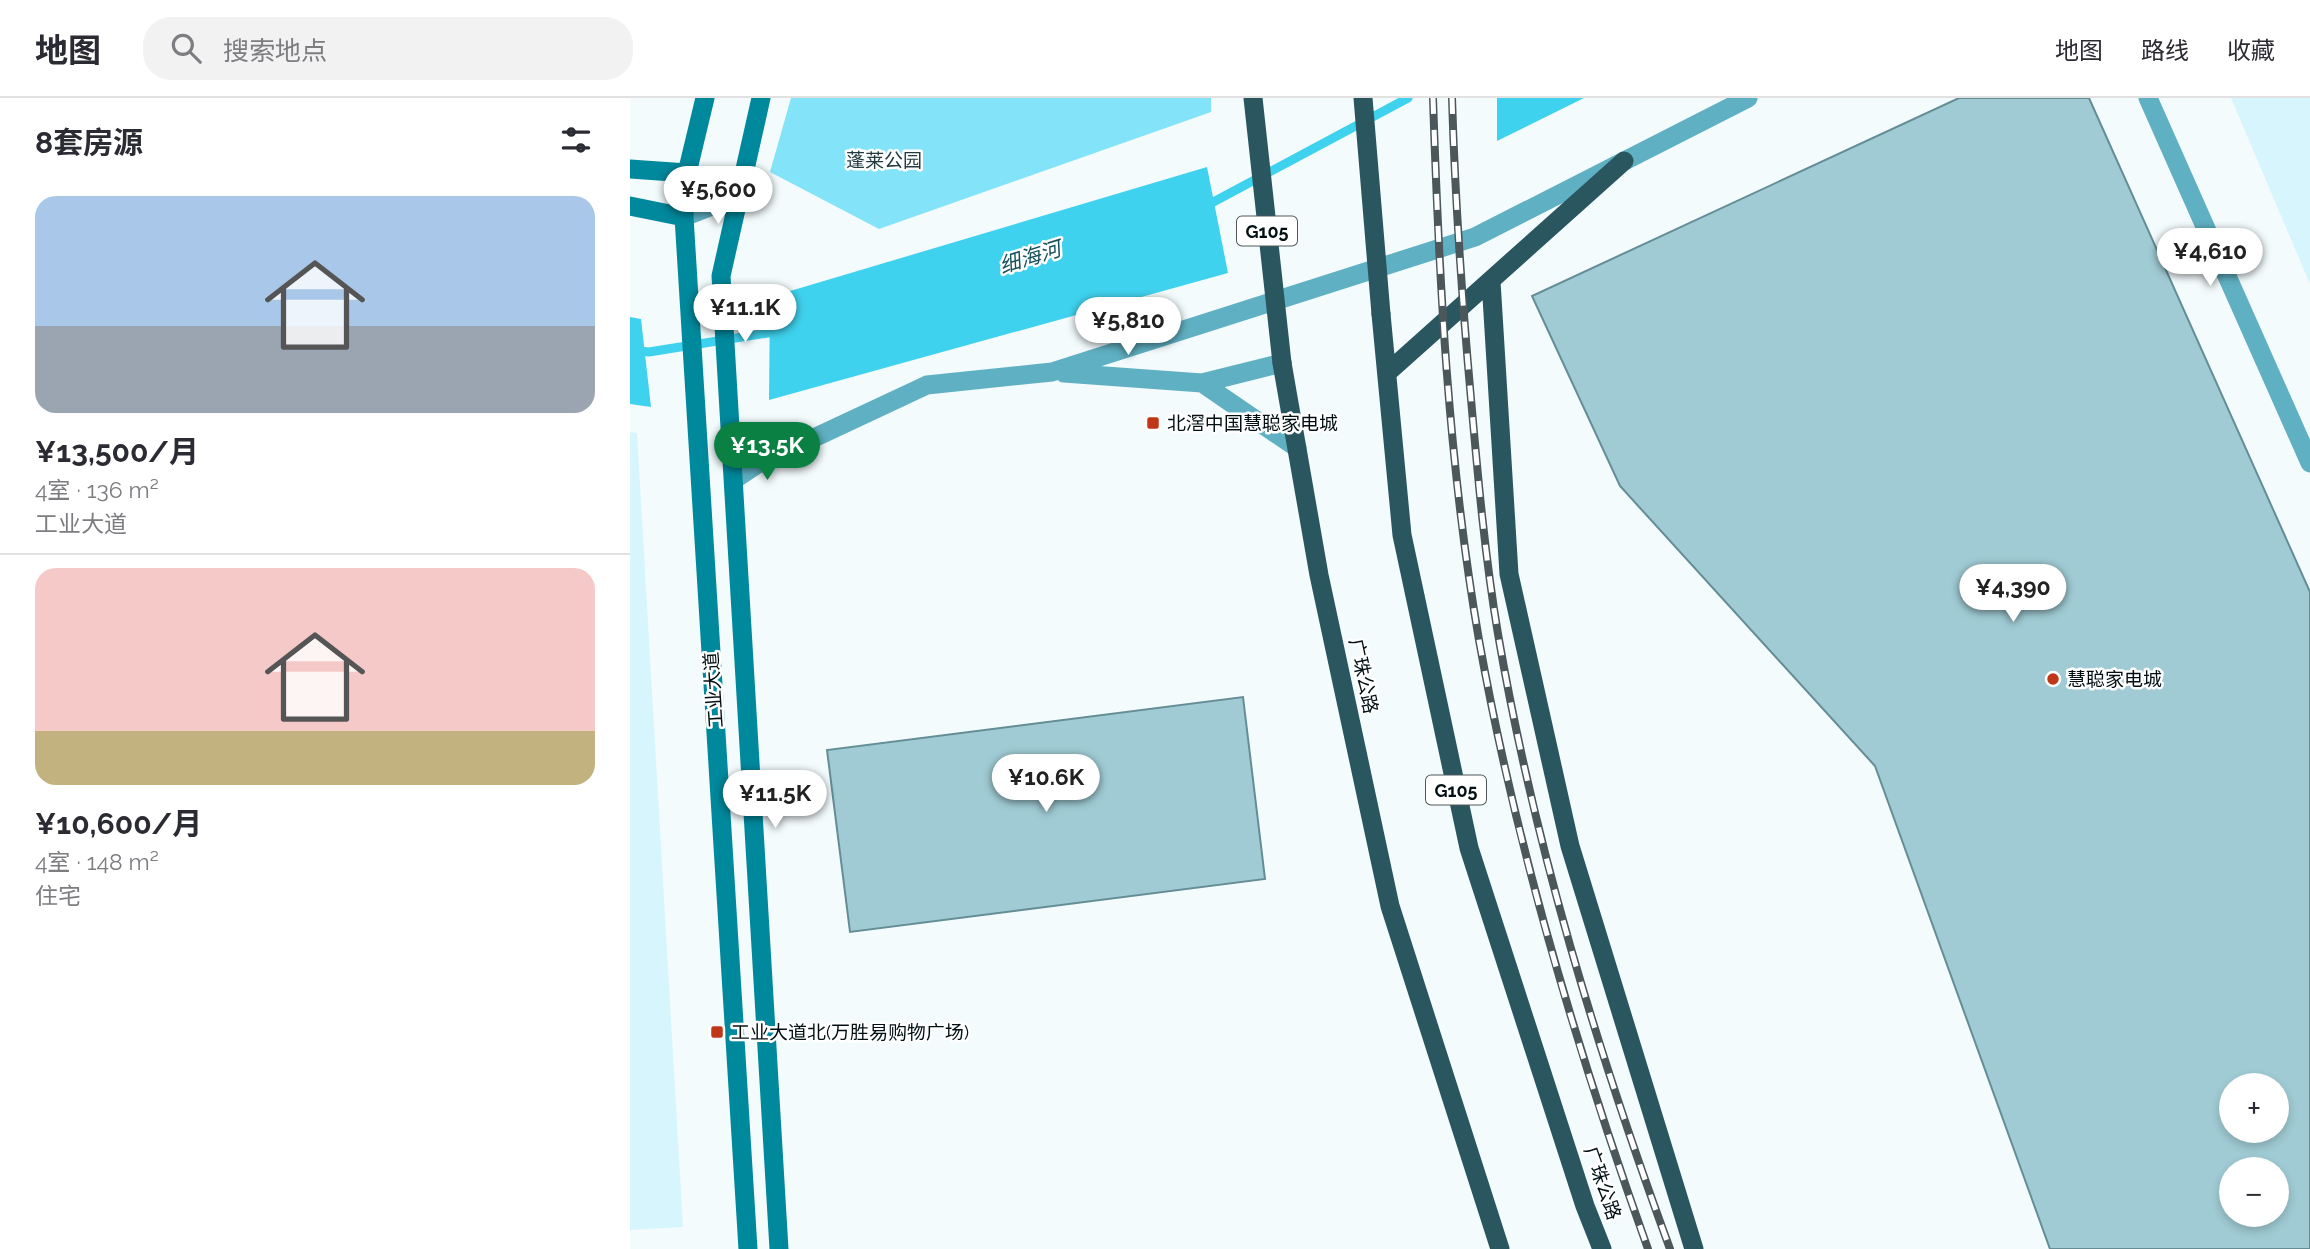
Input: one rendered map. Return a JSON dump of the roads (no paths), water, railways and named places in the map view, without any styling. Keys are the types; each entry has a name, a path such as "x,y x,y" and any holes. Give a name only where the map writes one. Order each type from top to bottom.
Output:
{"highway":[{"name":"广珠公路","path":"1252,98 1282,363 1319,575 1390,906 1500,1249"},
{"name":"广珠公路","path":"1363,98 1402,535 1469,848 1585,1206 1602,1249"},
{"path":"1387,373 1623,162"},
{"path":"1490,281 1508,574 1570,846 1694,1249"}],"main road":[{"name":"工业大道","path":"705,98 687,173 684,217 686,274 748,1249"},
{"name":"工业大道","path":"761,98 721,276 779,1249"},
{"path":"630,169 687,173 738,197"},
{"path":"630,206 684,217"}],"street":[{"path":"1052,372 1475,237 1748,98"},
{"path":"2147,98 2310,463"},
{"path":"684,217 738,197"},
{"path":"735,479 781,453 927,385 1052,372 1202,383 1282,363"},
{"path":"1202,383 1297,448"},
{"path":"731,436 746,446 781,453"}],"water":[{"path":"1497,98 1584,98 1497,141"},
{"path":"1207,167 1228,273 769,400 770,297"},
{"path":"630,317 641,319 651,407 630,404"}],"waterway":[{"name":"细海河","path":"1204,207 1408,98"},
{"name":"细海河","path":"630,350 649,352 780,331"}],"railway":[{"path":"1433,98 1438,234 1452,438 1479,640 1511,795 1551,948 1597,1099 1648,1249"},
{"path":"1452,98 1468,361 1479,488 1498,634 1530,791 1570,946 1617,1098 1670,1249"}],"place":[{"name":"北滘中国慧聪家电城","path":"1153,423"},
{"name":"慧聪家电城","path":"2053,679"},
{"name":"工业大道北(万胜易购物广场)","path":"717,1032"}],"park label":[{"name":"蓬莱公园","path":"884,160"}]}
